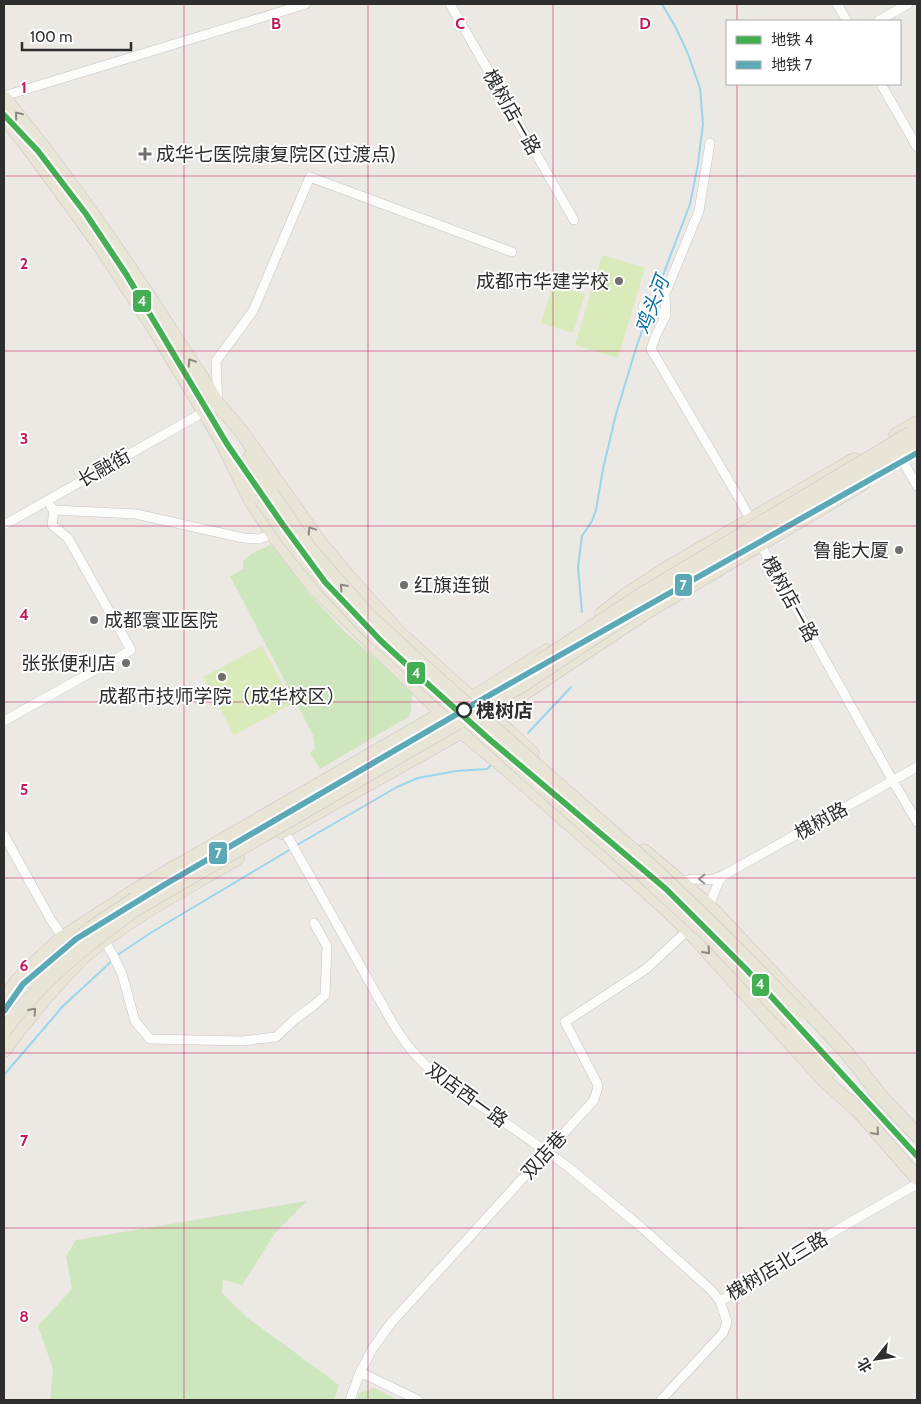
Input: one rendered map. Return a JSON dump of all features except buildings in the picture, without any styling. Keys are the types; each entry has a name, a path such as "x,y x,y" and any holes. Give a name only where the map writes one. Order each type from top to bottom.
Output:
{"main road":[{"path":"4,97 107,234 157,309 218,404 266,496"},
{"path":"4,117 101,247 155,330 220,438 250,499 273,534 310,583 462,732 507,768 688,930 823,1079 855,1108 917,1178"},
{"path":"218,404 241,431 318,540 399,633 709,906 848,1054 880,1094 917,1134"},
{"path":"4,1000 23,975 62,938 136,890 512,674 594,621 629,593 751,520 916,432"},
{"path":"4,1015 38,976 61,954 91,928 128,903 519,676 641,594 916,432"},
{"path":"4,1031 17,1013 47,980 91,942 134,910 524,684 669,588 916,432"},
{"path":"220,438 312,552 369,616 652,867 718,930 797,1019 880,1094"},
{"path":"4,1050 27,1019 81,959 138,916 287,836 491,716 643,614 917,451"},
{"path":"797,1019 855,1108"}],"street":[{"path":"4,97 306,4"},
{"name":"槐树店一路","path":"450,4 574,220"},
{"path":"837,4 846,20"},
{"path":"880,20 908,4"},
{"path":"882,85 917,147"},
{"path":"643,306 666,315 665,294 700,211 710,143"},
{"path":"218,404 216,361 253,311 310,177 512,252"},
{"name":"槐树店一路","path":"666,315 651,348 751,520 760,544 917,822"},
{"name":"长融街","path":"4,525 218,404"},
{"path":"902,460 917,486"},
{"path":"46,501 54,510 136,514 242,538 259,539 273,534"},
{"path":"4,721 131,650 68,538 52,525 54,510"},
{"name":"槐树路","path":"724,875 917,767"},
{"path":"4,835 62,938 81,959"},
{"name":"双店西一路","path":"287,836 392,1022 404,1042 420,1061 438,1076 548,1152 641,1227 711,1290 720,1301"},
{"path":"680,882 694,879 711,880 724,875"},
{"path":"709,906 719,881 724,875"},
{"path":"104,940 122,974 135,1021 150,1039 242,1041 276,1037 294,1019 314,1006 325,995 327,946 314,923"},
{"name":"双店巷","path":"350,1400 360,1372 373,1348 391,1323 594,1100 598,1087 597,1083 565,1022 646,969 688,930"},
{"name":"槐树店北三路","path":"661,1400 723,1333 727,1322 720,1301 776,1269 823,1238 917,1184"},
{"path":"360,1372 418,1400"}],"green space":[{"path":"602,255 645,268 618,358 575,345"},
{"path":"553,284 585,294 573,333 541,323"},
{"path":"270,545 276,548 307,591 344,631 413,691 410,716 320,769 310,753 315,748 313,735 230,576 243,569 243,561 251,554"},
{"path":"262,646 293,703 234,735 203,677"},
{"path":"307,1201 275,1233 242,1285 223,1280 222,1293 248,1318 339,1385 334,1400 50,1400 53,1369 38,1326 72,1289 66,1256 76,1240"},
{"path":"374,1388 398,1400 357,1400 359,1393"}],"waterway":[{"name":"鸡头河","path":"651,307 690,204 703,124 700,88 688,54 662,4"},
{"name":"鸡头河","path":"582,612 578,567 582,536 592,521 596,510 603,469 616,414 649,311"},
{"path":"528,733 571,687"},
{"path":"297,845 397,787 418,778 456,771 487,769 492,764"},
{"path":"116,956 152,932 291,849"},
{"path":"4,1075 63,1006 113,960"}],"metro line":[{"name":"4","path":"4,115 38,151 86,214 126,274 227,444 325,582 381,641 431,687 489,739 666,889 746,969 917,1156"},
{"name":"7","path":"4,1011 23,984 76,939 164,885 488,696 917,453"}],"place":[{"name":"成华七医院康复院区(过渡点)","path":"145,154"},
{"name":"成都市华建学校","path":"619,281"},
{"name":"鲁能大厦","path":"899,550"},
{"name":"红旗连锁","path":"404,585"},
{"name":"成都寰亚医院","path":"94,620"},
{"name":"张张便利店","path":"126,663"},
{"name":"成都市技师学院（成华校区）","path":"222,677"},
{"name":"槐树店","path":"464,710"}]}
